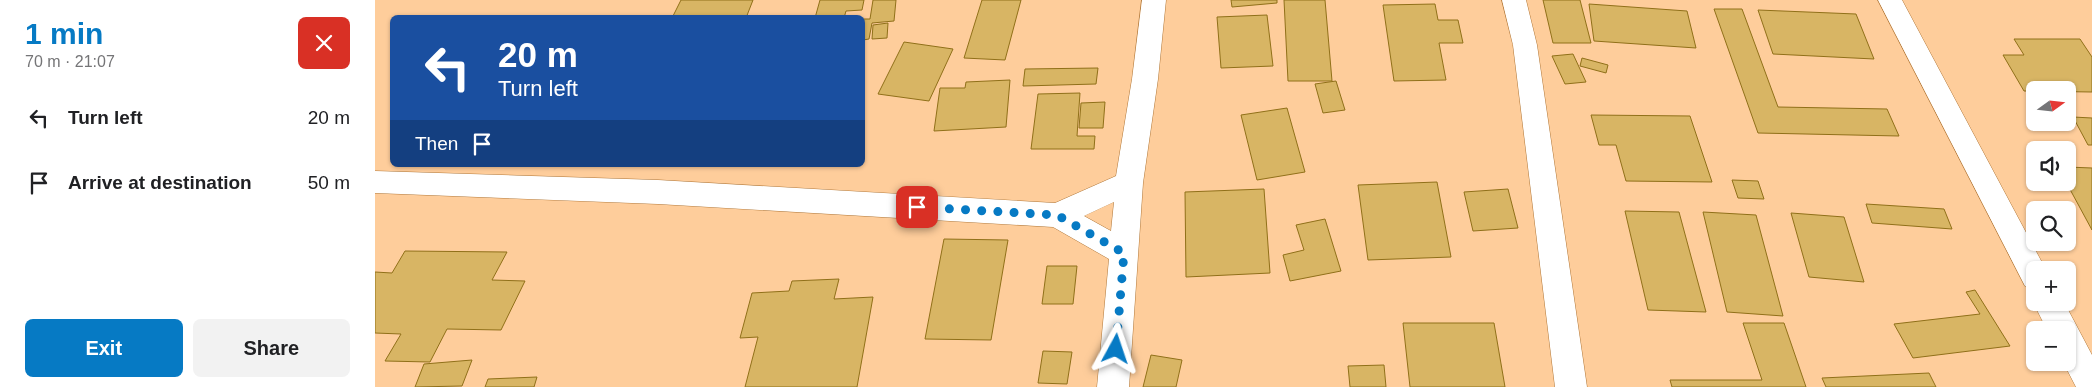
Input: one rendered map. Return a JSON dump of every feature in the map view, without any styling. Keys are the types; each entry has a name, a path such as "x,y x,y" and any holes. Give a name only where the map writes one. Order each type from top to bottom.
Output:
{"street":[{"path":"1113,387 1129,182 1145,79 1154,0"},
{"path":"1514,0 1525,45 1571,387"},
{"path":"1890,0 2027,261"},
{"path":"375,182 658,192 1057,215 1124,253"},
{"path":"1057,215 1129,182"},
{"path":"2076,356 2092,386"}],"building":[{"path":"681,0 753,0 747,15 674,15"},
{"path":"820,0 864,0 862,10 846,11 845,15 816,15"},
{"path":"873,0 896,0 894,21 872,23 869,39 865,40 865,19 870,19"},
{"path":"982,0 1021,0 1005,60 964,58"},
{"path":"1231,0 1277,0 1277,3 1232,7"},
{"path":"1284,0 1325,0 1332,81 1288,81"},
{"path":"1543,0 1580,0 1591,43 1553,43"},
{"path":"1435,4 1438,20 1458,20 1463,43 1439,43 1446,80 1394,81 1383,5"},
{"path":"1589,4 1687,11 1696,48 1594,41"},
{"path":"1714,9 1742,9 1778,107 1887,109 1899,136 1758,133"},
{"path":"1758,10 1856,14 1874,59 1773,54"},
{"path":"1267,15 1273,66 1221,68 1217,17"},
{"path":"888,23 887,38 872,39 873,25"},
{"path":"2014,39 2080,39 2092,57 2092,92 2076,92 2076,81 2026,81 2026,91 2024,91 2003,55 2024,55"},
{"path":"904,42 953,49 929,101 878,94"},
{"path":"1573,54 1586,82 1565,84 1552,56"},
{"path":"1582,58 1608,65 1606,73 1580,66"},
{"path":"1098,68 1096,84 1023,86 1025,69"},
{"path":"1010,80 1006,127 934,131 940,88 965,88 966,82"},
{"path":"1336,81 1345,110 1323,113 1315,84"},
{"path":"1080,93 1077,136 1095,136 1094,149 1031,149 1038,94"},
{"path":"1105,102 1103,128 1079,128 1081,103"},
{"path":"1287,108 1305,172 1257,180 1241,115"},
{"path":"1591,115 1690,116 1712,182 1626,181 1616,145 1599,145"},
{"path":"2076,117 2092,118 2092,145 2088,145 2076,123"},
{"path":"2076,167 2092,168 2092,230 2071,191 2076,191"},
{"path":"1732,180 1758,181 1764,199 1738,198"},
{"path":"1437,182 1451,257 1368,260 1358,185"},
{"path":"1264,189 1270,273 1186,277 1185,192"},
{"path":"1508,189 1518,228 1473,231 1464,192"},
{"path":"1866,204 1944,209 1952,229 1872,223"},
{"path":"1625,211 1679,212 1706,312 1648,310"},
{"path":"1703,212 1756,215 1783,316 1727,312"},
{"path":"1791,213 1844,217 1864,282 1809,277"},
{"path":"1325,219 1341,271 1290,281 1283,255 1304,250 1296,225"},
{"path":"944,239 1008,240 991,340 925,339"},
{"path":"405,251 507,252 492,280 525,281 501,330 447,329 430,362 385,361 401,334 375,333 375,272 392,273"},
{"path":"1047,266 1077,266 1073,304 1042,304"},
{"path":"839,279 834,299 873,297 857,387 745,387 758,337 740,338 752,293 789,291 792,281"},
{"path":"1975,290 2010,346 1913,358 1894,324 1980,314 1966,292"},
{"path":"1403,323 1494,323 1505,387 1410,387"},
{"path":"1743,323 1784,323 1806,387 1672,387 1670,380 1762,380"},
{"path":"1043,351 1072,352 1067,384 1038,383"},
{"path":"1151,355 1182,360 1176,387 1143,387"},
{"path":"472,360 462,386 415,387 424,364"},
{"path":"1384,365 1386,387 1350,387 1348,366"},
{"path":"1929,373 1936,387 1826,387 1822,378"},
{"path":"537,377 534,387 485,387 488,379"}],"route":[{"path":"917,207 1057,215 1124,253 1116,349"}]}
